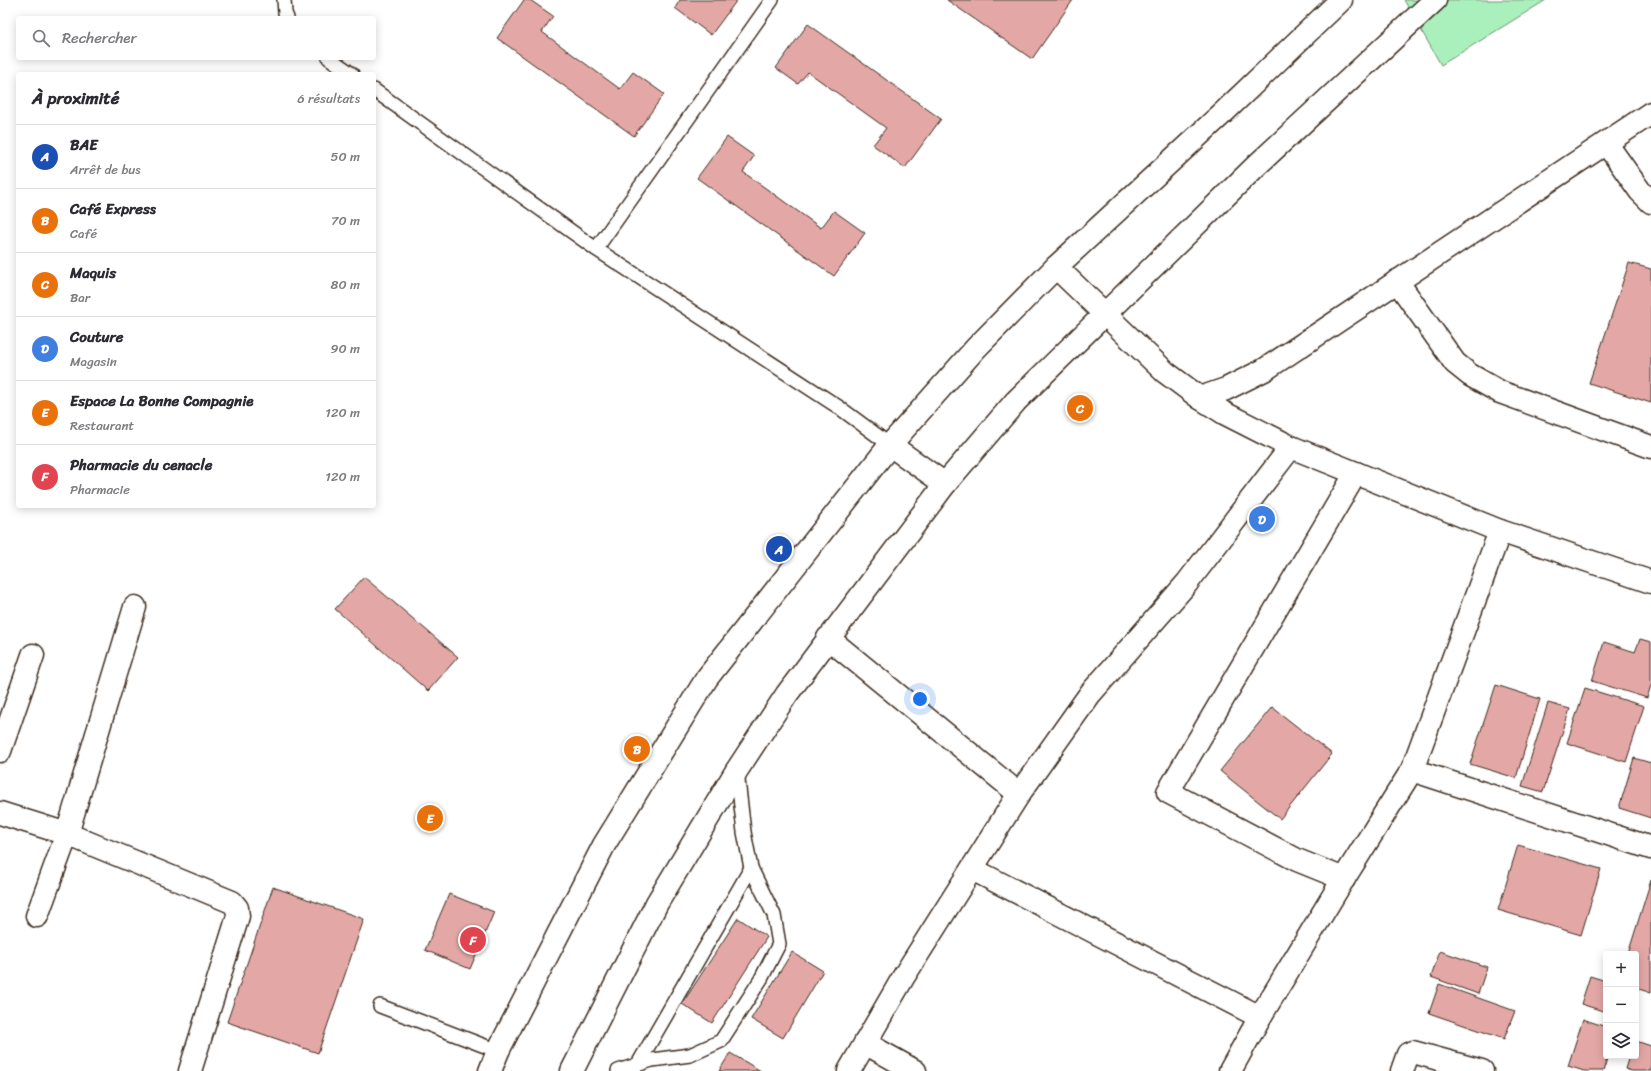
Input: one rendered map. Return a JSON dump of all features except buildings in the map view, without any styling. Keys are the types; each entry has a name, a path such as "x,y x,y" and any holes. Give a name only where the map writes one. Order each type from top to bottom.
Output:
{"street":[{"path":"490,1071 498,1051 604,845 707,678 890,445 976,348 1056,267 1224,112 1340,0"},
{"path":"572,1071 657,903 737,770 787,694 945,484 1016,402 1257,164 1435,0"},
{"path":"1200,398 1226,389 1264,370 1651,113"},
{"path":"1606,143 1640,191 1651,202"},
{"path":"1056,267 1165,372 1200,398 1224,413 1291,447 1500,532 1651,582"},
{"path":"1397,281 1455,363 1470,375 1500,392 1651,447"},
{"path":"890,445 945,484"},
{"path":"848,1071 904,976 1019,794 1090,694 1187,583 1291,447"},
{"path":"1344,879 1297,860 1168,792 1356,473"},
{"path":"1230,1071 1260,1017 1412,770 1500,532"},
{"path":"37,916 67,834 135,607"},
{"path":"828,638 1019,794"},
{"path":"0,752 33,655"},
{"path":"1412,770 1651,848"},
{"path":"0,813 67,834 232,902 238,908 238,916 190,1071"},
{"path":"972,869 1260,1017"},
{"path":"865,1043 915,1071"},
{"path":"1402,1071 1408,1054 1413,1052 1482,1071"}],"lane":[{"path":"284,0 286,16"},
{"path":"596,249 772,0"},
{"path":"332,60 349,72"},
{"path":"376,91 596,249 840,408 890,445"},
{"path":"618,1071 652,1060 690,1055 721,1040 761,979 779,944 774,914 751,868 744,832 737,770"},
{"path":"638,1064 751,868"},
{"path":"380,1006 498,1051"}],"green space":[{"path":"1404,0 1546,0 1441,65"}],"place":[{"name":"Maquis","path":"1080,408"},
{"name":"Couture","path":"1262,519"},
{"name":"BAE","path":"779,549"},
{"name":"Café Express","path":"637,749"},
{"name":"Espace La Bonne Compagnie","path":"430,818"},
{"name":"Pharmacie du cenacle","path":"473,940"}]}
